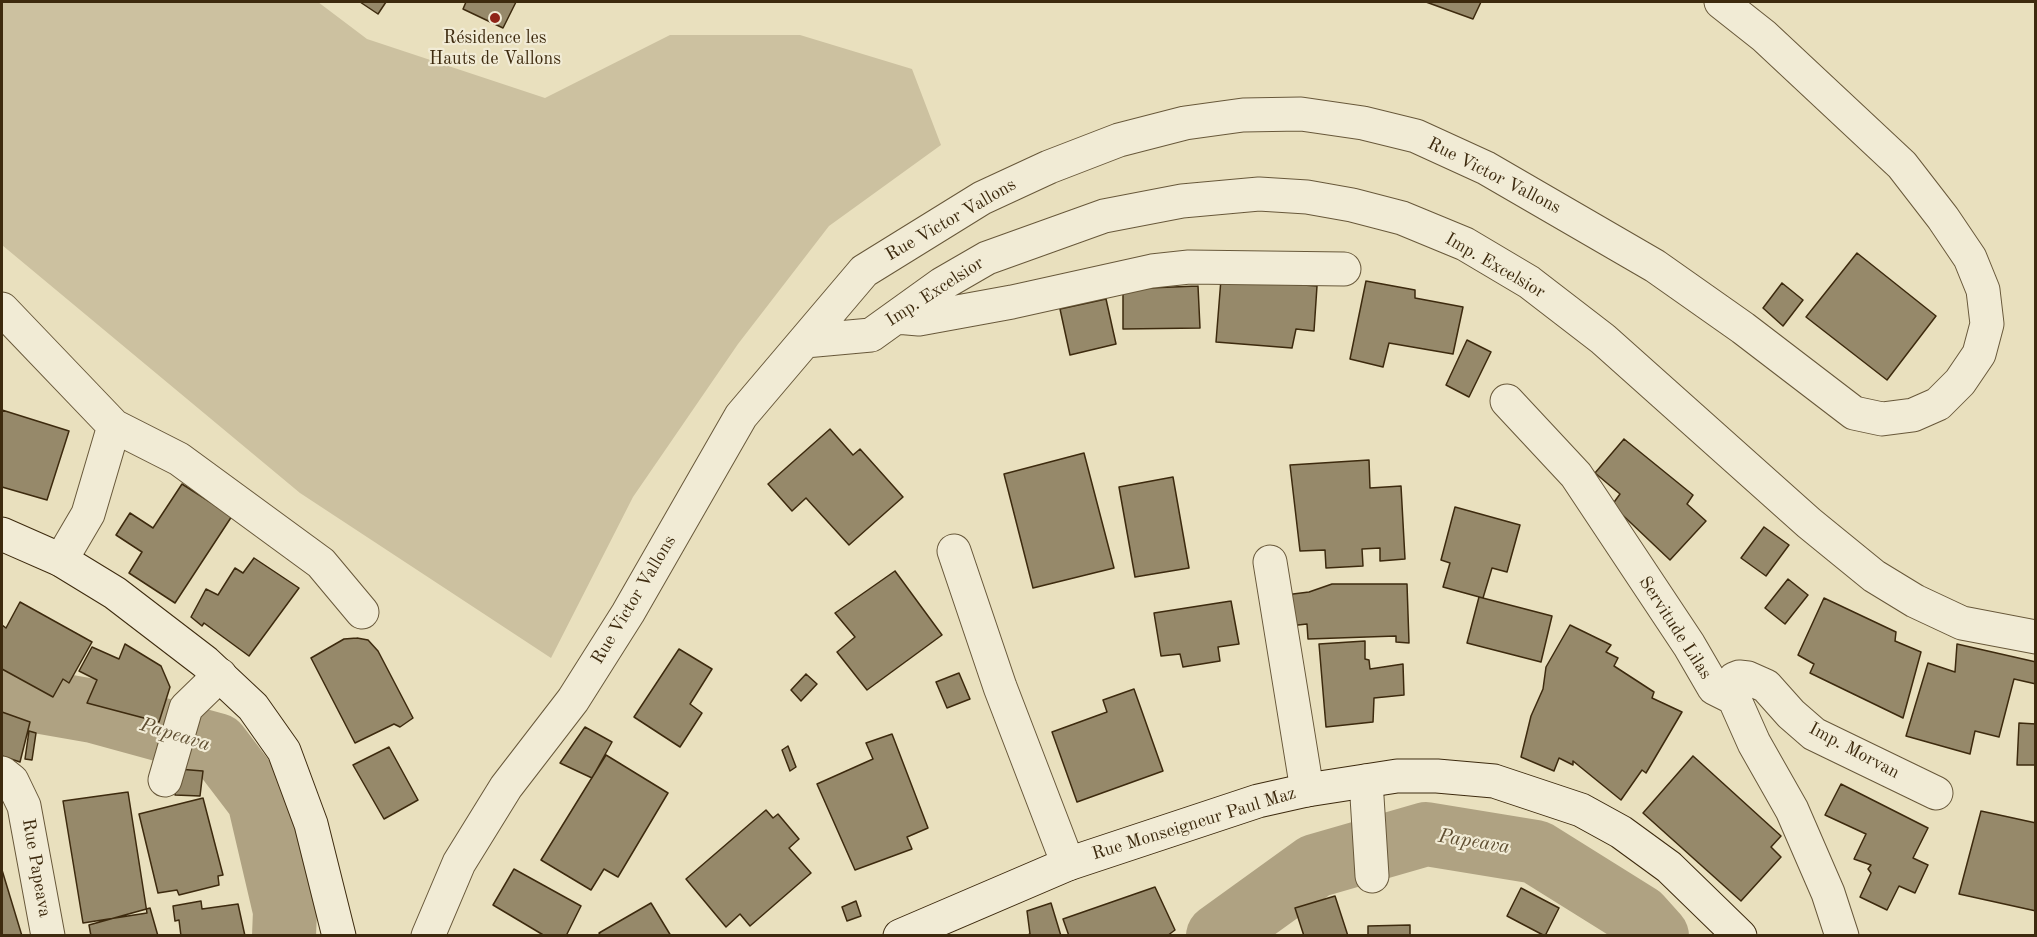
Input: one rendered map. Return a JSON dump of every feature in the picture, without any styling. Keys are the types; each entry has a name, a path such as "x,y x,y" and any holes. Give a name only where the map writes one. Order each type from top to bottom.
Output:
{"street":[{"name":"Rue Victor Vallons","path":"428,936 459,863 506,787 579,691 628,613 741,416 864,271 982,198 1049,167 1119,140 1185,123 1243,114 1300,114 1364,123 1416,136 1486,168 1655,266 1743,328 1854,413 1882,420 1913,415 1938,404 1960,382 1979,354 1987,324 1983,290 1970,258 1943,218 1902,165 1764,36 1721,2"},
{"name":"Imp. Excelsior","path":"805,341 871,336 942,284 987,258 1104,216 1182,201 1259,194 1307,197 1352,205 1402,218 1465,244 1529,282 1603,339 1809,523 1874,576 1916,601 1962,623 2036,637"},
{"path":"896,316 919,319 1152,271 1188,267 1344,269"},
{"path":"2,309 114,426 178,459 321,562 362,612"},
{"name":"Servitude Lilas","path":"1507,401 1576,475 1689,645 1714,688 1734,698"},
{"path":"61,560 88,514 114,426"},
{"path":"2,534 61,560 115,592 161,626 220,675 253,707 284,751 311,824 339,936"},
{"path":"954,551 1000,687 1068,864"},
{"path":"1270,562 1306,790"},
{"path":"165,780 186,708 220,675"},
{"name":"Imp. Morvan","path":"1734,698 1734,679 1748,678 1766,686 1791,714 1814,734 1936,793"},
{"path":"1734,698 1754,743 1792,810 1828,893 1842,936"},
{"name":"Rue Papeava","path":"2,773 12,781 24,806 48,936"},
{"name":"Rue Monseigneur Paul Maz","path":"900,936 1068,864 1190,822 1258,801 1306,790 1397,776 1437,776 1494,782 1581,810 1621,832 1668,867 1740,936"},
{"path":"1366,781 1372,876"}],"shaded area":[{"path":"2,2 318,2 367,39 545,98 670,35 800,35 912,69 941,145 829,226 738,344 633,497 551,658 300,493 2,245"}],"building":[{"name":"Résidence les Hauts de Vallons","path":"360,2 386,2 378,14"},
{"name":"Résidence les Hauts de Vallons","path":"466,2 516,2 503,28 463,9"},
{"path":"1426,2 1481,2 1473,19"},
{"path":"1857,253 1936,316 1887,380 1806,317"},
{"path":"1221,279 1317,286 1314,331 1296,329 1292,348 1216,342"},
{"path":"1366,281 1415,290 1415,298 1463,307 1453,354 1389,343 1383,367 1350,359"},
{"path":"1782,283 1803,300 1783,326 1763,308"},
{"path":"1198,286 1200,328 1123,329 1123,289"},
{"path":"1106,299 1116,344 1070,355 1060,309"},
{"path":"1467,340 1491,352 1469,397 1446,385"},
{"path":"2,410 69,431 47,500 2,487"},
{"path":"830,429 853,455 860,449 903,497 849,545 806,498 792,511 768,484"},
{"path":"1624,439 1693,495 1687,504 1706,521 1670,560 1612,505 1620,494 1595,473"},
{"path":"1084,453 1114,568 1033,588 1004,474"},
{"path":"1369,460 1370,488 1401,486 1405,559 1380,561 1380,548 1362,549 1363,566 1326,568 1325,550 1300,551 1290,465"},
{"path":"1173,477 1189,568 1135,577 1119,487"},
{"path":"182,484 232,516 175,603 129,573 142,552 116,535 130,513 153,528"},
{"path":"1455,507 1520,525 1507,572 1492,568 1483,598 1443,587 1450,563 1441,560"},
{"path":"1764,527 1789,545 1766,576 1741,558"},
{"path":"254,558 299,588 249,656 204,623 202,626 191,617 206,589 218,595 235,568 243,573"},
{"path":"895,571 942,635 867,690 837,652 855,637 835,613"},
{"path":"1788,579 1808,595 1785,624 1765,608"},
{"path":"1332,584 1407,584 1409,643 1396,642 1396,636 1308,639 1307,624 1289,626 1285,595 1309,592"},
{"path":"1479,597 1552,616 1541,662 1467,643"},
{"path":"1824,598 1896,632 1895,641 1921,652 1903,718 1810,673 1814,664 1798,655"},
{"path":"1231,601 1239,644 1218,647 1220,661 1183,667 1180,654 1161,656 1154,613"},
{"path":"20,602 92,642 69,683 63,679 53,697 2,669 2,625 6,628"},
{"path":"1570,625 1611,645 1606,652 1618,658 1614,666 1654,692 1652,698 1682,712 1646,773 1642,770 1621,800 1573,761 1573,765 1559,758 1554,771 1521,757 1531,716 1543,689 1546,667"},
{"path":"344,639 368,640 378,651 413,718 400,727 394,724 355,743 311,658"},
{"path":"1365,641 1365,659 1369,660 1370,669 1403,664 1404,695 1374,698 1373,722 1326,727 1319,644"},
{"path":"125,644 161,666 170,687 159,722 87,703 97,680 79,671 92,647 119,659"},
{"path":"1957,644 2036,662 2036,684 2014,679 1999,737 1975,731 1970,754 1906,736 1928,663 1955,672"},
{"path":"679,649 712,669 690,704 702,713 680,747 634,717"},
{"path":"959,673 970,699 947,708 936,682"},
{"path":"806,674 817,684 801,701 791,690"},
{"path":"1134,689 1163,771 1077,802 1052,732 1107,712 1103,700"},
{"path":"2,712 30,722 20,762 2,756"},
{"path":"2019,723 2036,724 2036,765 2017,765"},
{"path":"585,727 612,742 592,778 560,763"},
{"path":"29,731 36,733 32,760 25,759"},
{"path":"892,734 928,828 907,837 912,849 855,870 817,784 873,759 866,743"},
{"path":"788,746 796,767 790,771 782,750"},
{"path":"389,747 418,800 384,819 353,765"},
{"path":"606,755 668,793 618,877 604,869 591,890 541,860"},
{"path":"1693,756 1781,836 1771,847 1781,857 1741,901 1643,813"},
{"path":"178,769 203,771 200,796 175,795"},
{"path":"1841,784 1928,828 1913,858 1928,865 1915,893 1899,886 1887,910 1860,897 1871,873 1868,869 1871,865 1854,859 1866,834 1825,815"},
{"path":"128,792 147,913 83,923 63,801"},
{"path":"203,798 223,875 218,876 219,885 179,895 177,890 158,893 139,814"},
{"path":"766,810 773,818 778,814 799,839 789,848 811,873 750,926 740,914 726,927 686,879"},
{"path":"1981,811 2036,823 2036,911 1959,894"},
{"path":"514,869 581,906 566,936 545,936 493,905"},
{"path":"2,870 22,936 2,936"},
{"path":"1155,887 1175,930 1167,936 1069,936 1063,919"},
{"path":"1521,888 1559,908 1545,936 1507,916"},
{"path":"1335,896 1348,936 1304,936 1295,908"},
{"path":"201,901 202,909 238,904 245,936 181,936 179,920 175,921 173,906"},
{"path":"856,901 861,916 847,921 842,907"},
{"path":"651,903 671,936 601,936 599,933"},
{"path":"1051,903 1061,936 1025,936 1030,934 1027,911"},
{"path":"150,908 158,936 91,936 89,925"},
{"path":"1410,925 1410,936 1368,936 1368,926"}],"waterway":[{"name":"Papeava","path":"2,695 93,711 217,745 259,800 285,911 284,936"},
{"name":"Papeava","path":"1218,936 1315,866 1426,834 1536,852 1640,917 1657,936"}],"place":[{"name":"Résidence les Hauts de Vallons","path":"495,18"}]}
